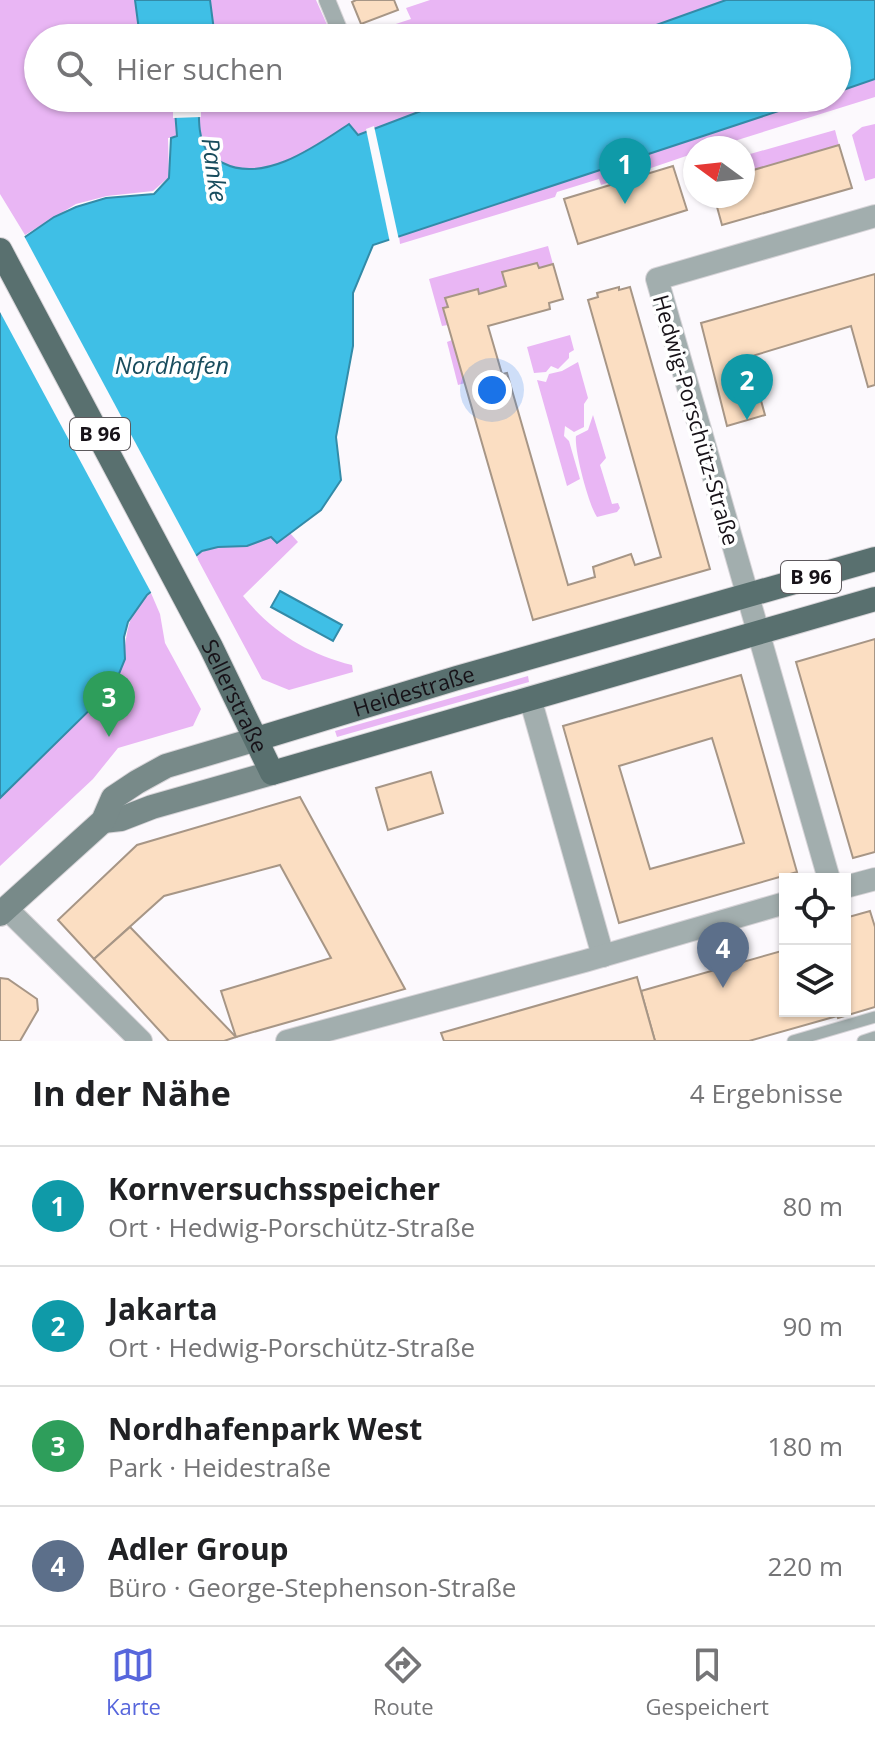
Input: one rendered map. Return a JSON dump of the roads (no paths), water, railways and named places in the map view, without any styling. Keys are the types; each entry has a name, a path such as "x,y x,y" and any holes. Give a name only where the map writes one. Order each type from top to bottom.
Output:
{"main road":[{"name":"Sellerstraße","path":"0,250 197,621 272,773"},
{"name":"Heidestraße","path":"3,911 103,821 113,798 166,766 875,559"},
{"name":"Heidestraße","path":"103,821 121,819 152,807 875,599"}],"street":[{"path":"327,0 337,24"},
{"name":"Hedwig-Porschütz-Straße","path":"746,595 657,279 875,216"},
{"path":"746,595 827,873"},
{"path":"530,698 603,956"},
{"path":"851,885 875,879"},
{"path":"287,1041 603,956 779,905"},
{"path":"3,911 141,1041"}],"lane":[{"path":"793,1041 875,1017"},
{"path":"863,1041 875,1037"}],"water":[{"path":"135,0 210,0 213,24 138,24"},
{"path":"726,0 875,0 875,79 851,87 851,24 659,24"},
{"name":"Nordhafen","path":"175,112 199,112 200,133 209,154 223,163 255,169 289,160 349,124 358,135 418,112 776,112 703,136 683,136 683,143 373,245 353,293 353,346 336,437 341,480 321,510 277,543 271,537 247,546 202,551 147,595 128,622 124,637 125,659 114,686 0,798 0,261 25,237 54,217 76,207 106,198 154,194 169,178 171,138 177,136"},
{"path":"280,591 342,625 333,641 271,607"}],"place":[{"name":"Kornversuchsspeicher","path":"625,204"},
{"name":"Jakarta","path":"747,420"},
{"name":"Nordhafenpark West","path":"109,737"},
{"name":"Adler Group","path":"723,988"}],"water label":[{"name":"Panke","path":"214,170"}]}
